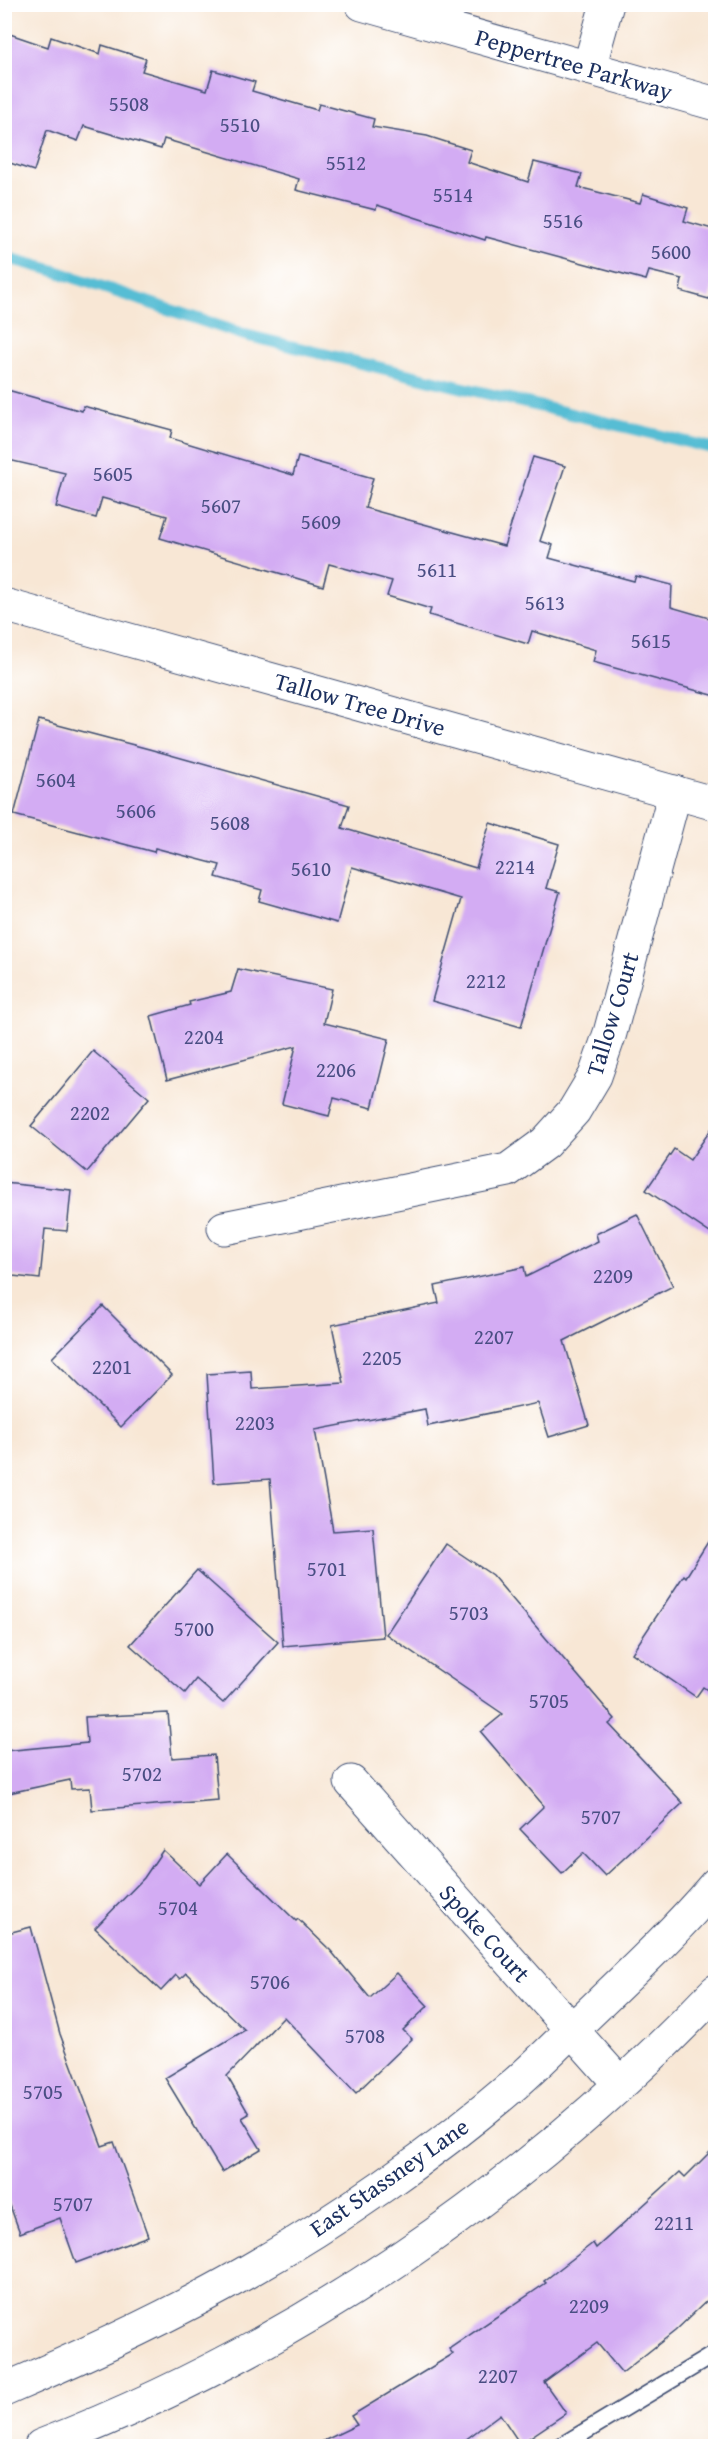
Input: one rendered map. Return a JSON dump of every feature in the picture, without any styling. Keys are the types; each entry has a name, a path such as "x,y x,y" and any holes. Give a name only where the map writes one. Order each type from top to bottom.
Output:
{"street":[{"name":"Peppertree Parkway","path":"362,4 716,104"},
{"path":"589,68 607,4"},
{"name":"Tallow Tree Drive","path":"4,605 716,804"},
{"name":"Tallow Court","path":"224,1228 508,1170 545,1143 574,1111 595,1076 610,1033 675,792"},
{"name":"Spoke Court","path":"351,1782 620,2084"},
{"name":"East Stassney Lane","path":"4,2390 176,2310 245,2273 318,2229 451,2135 517,2082 643,1963 716,1884"},
{"path":"42,2446 99,2424 251,2350 336,2300 411,2251 485,2198 559,2138 620,2084 716,1991"}],"lane":[{"path":"561,2446 716,2353"}],"building":[{"path":"4,32 48,47 51,37 100,54 102,45 146,59 142,71 207,90 213,70 255,82 252,91 317,110 319,104 374,119 372,127 427,136 471,150 467,162 528,182 534,162 582,174 578,187 640,203 643,194 688,208 684,221 716,230 716,277 709,299 680,291 682,279 649,271 646,280 486,237 485,240 377,205 376,210 296,190 299,179 164,139 161,149 84,126 78,141 47,130 34,171 4,161"},
{"path":"4,389 82,411 83,406 172,430 170,438 293,475 298,457 373,478 365,508 504,546 533,457 565,466 540,541 553,545 549,558 634,581 636,576 672,585 671,607 716,620 716,696 593,662 596,650 532,631 528,644 429,615 431,609 387,596 392,581 329,564 323,586 160,538 167,516 102,498 96,518 56,507 65,473 4,459"},
{"path":"39,720 349,805 342,828 476,868 490,823 559,844 546,888 560,892 521,1027 432,1001 461,899 352,867 337,923 259,901 262,890 216,877 220,865 155,848 154,852 14,815"},
{"path":"238,969 332,989 324,1023 389,1039 372,1108 334,1098 329,1116 282,1104 296,1046 167,1080 151,1016 190,1005 189,1002 231,992"},
{"path":"93,1051 149,1098 87,1172 31,1126"},
{"path":"716,1122 716,1237 646,1190 674,1149 690,1160"},
{"path":"4,1183 71,1190 67,1231 45,1229 40,1279 4,1275"},
{"path":"637,1214 673,1286 564,1341 589,1425 549,1437 538,1403 428,1426 425,1409 315,1430 333,1531 373,1528 383,1637 283,1646 270,1479 214,1483 207,1374 251,1371 252,1389 344,1383 332,1325 439,1303 435,1286 524,1267 526,1277 598,1241 596,1234"},
{"path":"103,1306 172,1375 121,1427 52,1358"},
{"path":"716,1529 716,1696 703,1687 696,1697 632,1653 684,1575 686,1577"},
{"path":"446,1544 492,1575 615,1719 609,1724 683,1803 605,1876 583,1853 562,1873 520,1829 544,1806 481,1732 503,1714 386,1634"},
{"path":"197,1570 278,1642 223,1703 196,1679 185,1693 130,1645"},
{"path":"168,1713 172,1758 214,1755 218,1800 92,1810 90,1788 71,1789 70,1780 4,1794 4,1751 87,1743 85,1717"},
{"path":"163,1850 199,1884 227,1854 296,1921 298,1919 331,1951 370,1998 397,1973 428,2006 403,2030 412,2039 356,2093 284,2017 227,2076 249,2114 242,2118 261,2149 222,2172 165,2078 245,2030 186,1973 180,1979 176,1975 161,1991 95,1928 144,1878"},
{"path":"31,1927 60,2034 102,2146 114,2142 148,2236 76,2263 60,2218 20,2233 4,2189 4,1934"},
{"path":"716,2146 716,2292 675,2331 622,2373 597,2343 544,2382 566,2413 520,2444 500,2414 457,2446 313,2446 357,2425 351,2416 453,2354 449,2349 546,2283 544,2281 593,2243 596,2248 680,2172 685,2177"}],"waterway":[{"path":"4,257 52,270 245,335 716,449"}]}
